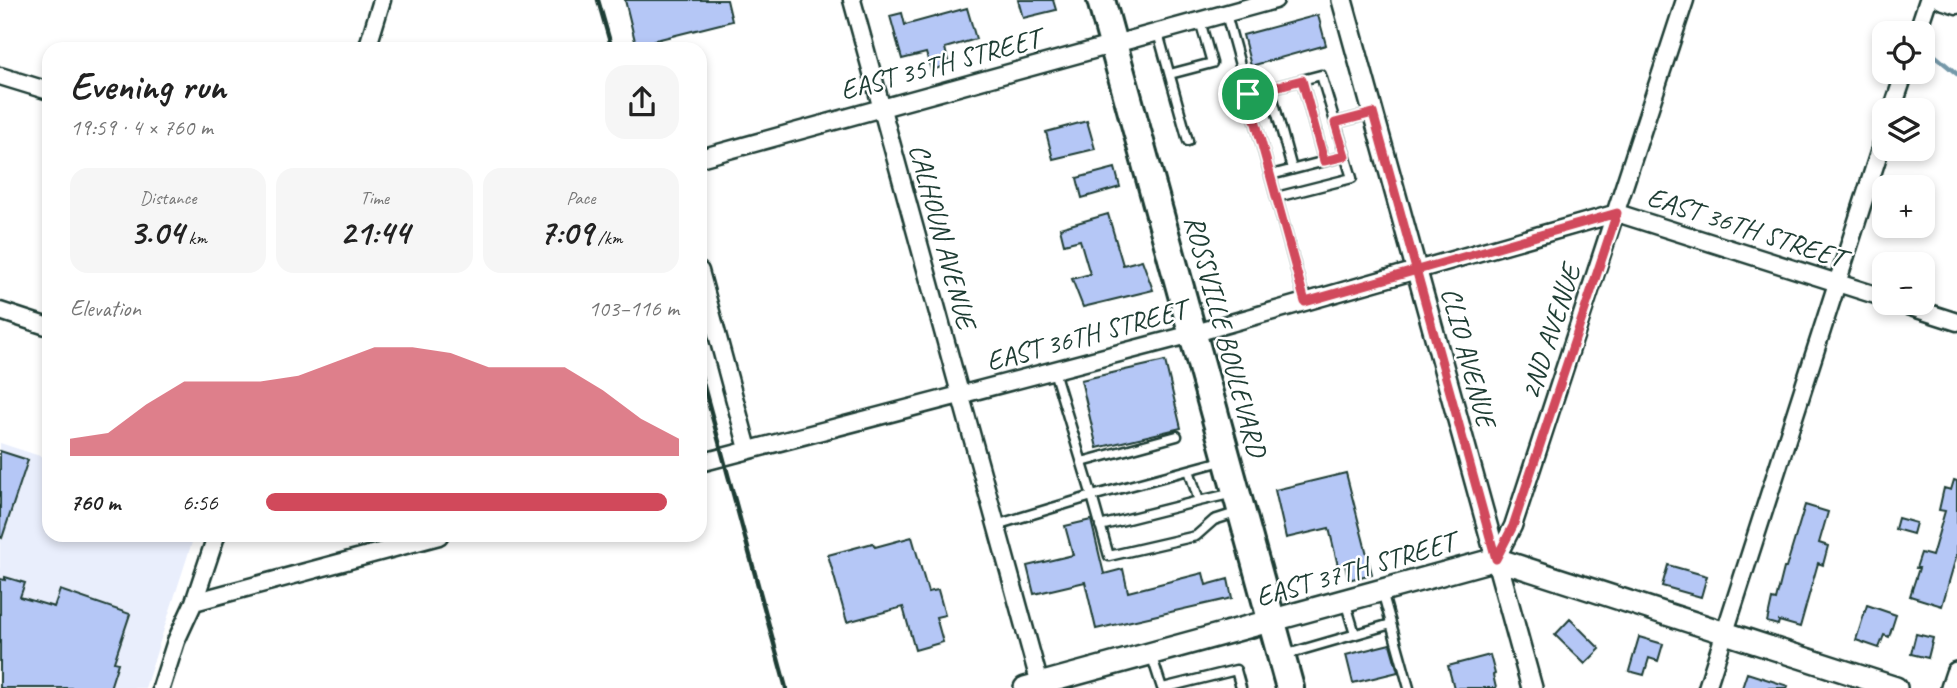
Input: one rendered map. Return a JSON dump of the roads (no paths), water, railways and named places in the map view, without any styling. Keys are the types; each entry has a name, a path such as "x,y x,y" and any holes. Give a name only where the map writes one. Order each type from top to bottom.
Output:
{"highway":[{"name":"ROSSVILLE BOULEVARD","path":"1101,0 1290,688"}],"main road":[{"name":"EAST 37TH STREET","path":"1035,687 1496,559 1896,688"},
{"path":"1952,688 1957,673"}],"street":[{"path":"369,42 382,0"},
{"name":"CALHOUN AVENUE","path":"852,0 996,525 1035,687"},
{"name":"EAST 35TH STREET","path":"707,156 1275,0"},
{"name":"CLIO AVENUE","path":"1342,0 1532,688"},
{"name":"2ND AVENUE","path":"1496,559 1513,526 1685,0"},
{"path":"1921,21 1928,0"},
{"path":"1941,0 1957,5"},
{"path":"0,76 42,89"},
{"path":"1707,688 1876,161"},
{"name":"EAST 36TH STREET","path":"707,461 1192,334 1617,213 1872,294"},
{"path":"707,297 748,449"},
{"path":"0,311 42,325"},
{"path":"1935,315 1957,322"},
{"path":"161,688 214,542"},
{"path":"194,602 417,542"}],"lane":[{"path":"1226,13 1305,302"},
{"path":"1170,74 1212,63 1200,21"},
{"path":"1158,33 1188,141"},
{"path":"1248,94 1321,75 1352,178 1277,197"},
{"path":"1302,80 1324,161"},
{"path":"1270,88 1292,169"},
{"path":"1335,123 1373,113"},
{"path":"1270,175 1345,156"},
{"path":"1054,371 1109,556 1196,536 1239,502"},
{"path":"1082,462 1177,436"},
{"path":"996,525 1227,460"},
{"path":"1189,470 1199,501"},
{"path":"1100,526 1199,501 1239,502"},
{"path":"1382,591 1409,688"},
{"path":"1345,601 1355,634"},
{"path":"1282,656 1391,624"},
{"path":"1151,654 1163,688 1212,680 1236,670 1241,688"}],"waterway":[{"path":"1935,56 1957,74"}],"railway":[{"path":"598,0 610,42"},
{"path":"707,398 786,688"}]}
